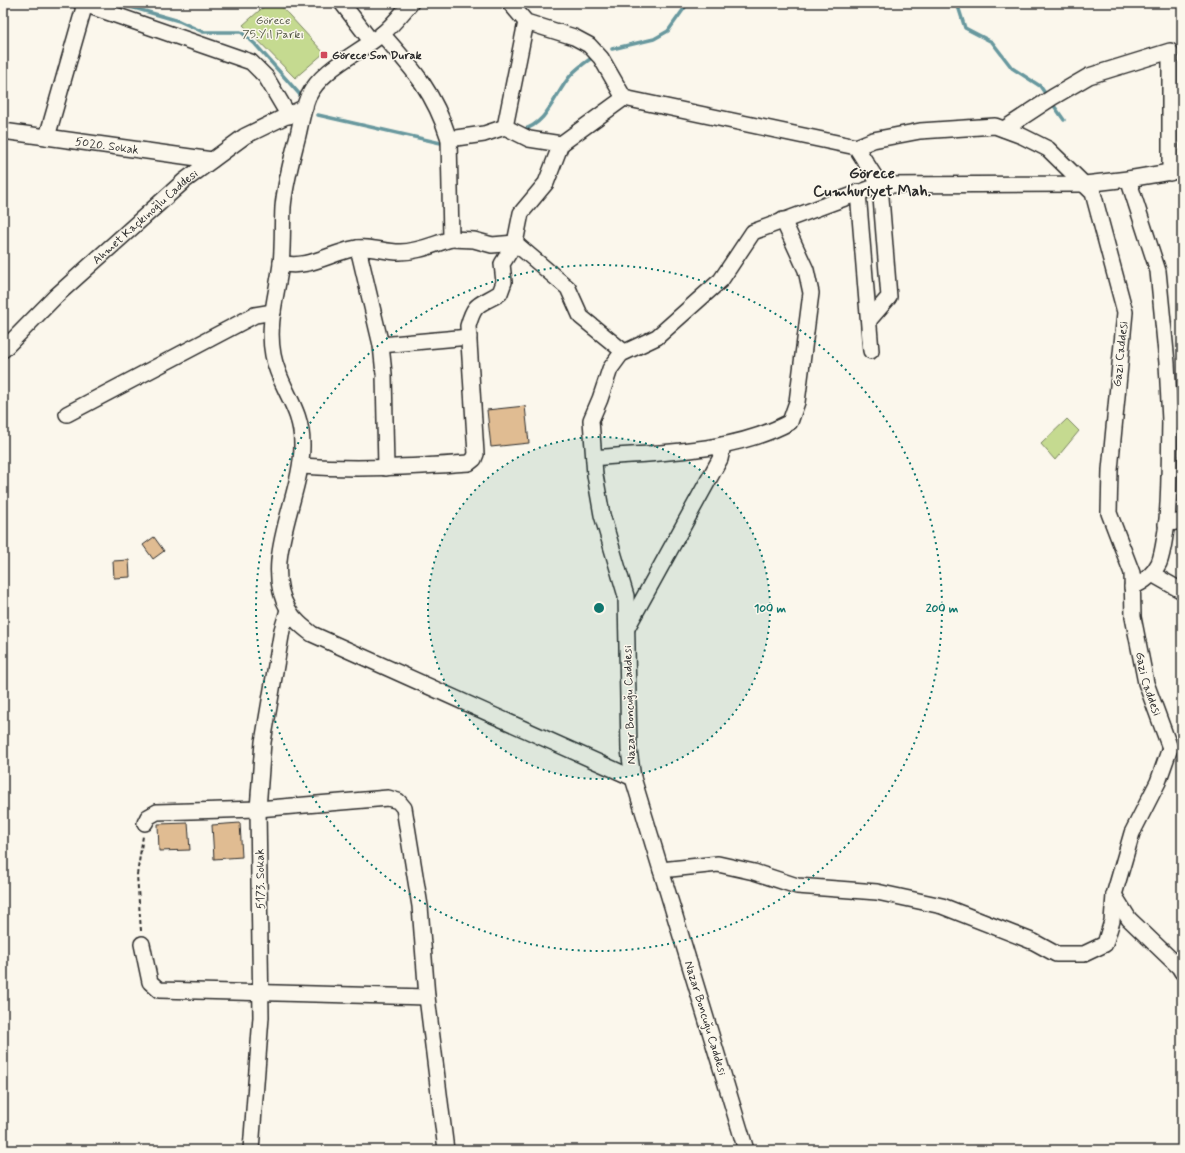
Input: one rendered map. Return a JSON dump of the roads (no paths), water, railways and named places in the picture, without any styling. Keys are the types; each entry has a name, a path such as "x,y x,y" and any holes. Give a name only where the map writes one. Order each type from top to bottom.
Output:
{"street":[{"path":"342,3 376,38 420,77 436,104 449,140 450,239"},
{"path":"411,3 376,38 325,74 315,86 305,107 285,192 281,263 271,329 272,354 277,372 295,407 300,423 302,444 301,466 279,562 278,578 282,597 288,610 298,623 312,634 633,778"},
{"path":"510,3 526,22 574,37 598,55 624,98 856,148 880,185 889,297 868,320"},
{"path":"47,137 83,4 251,62 266,77 289,116"},
{"path":"511,130 526,22"},
{"path":"281,263 300,265 358,248 371,247 390,251 408,252 450,239 474,240 492,245 515,243 568,288 581,317 624,352 657,337 721,280 753,232 858,192 880,185 1085,184 1176,172 1170,51 1089,76 1053,97 1004,129"},
{"path":"301,466 329,469 386,468 469,463 474,459 476,454 468,326 472,313 477,305 500,294 504,282 502,264 515,243 521,213 546,183 561,144 624,98"},
{"name":"Ahmet Kaçkınoğlu Caddesi","path":"3,350 67,286 184,181 244,136 289,116 305,107"},
{"name":"Gazi Caddesi","path":"856,148 873,140 920,131 995,126 1022,136 1048,149 1085,184 1096,199 1124,312 1110,470 1109,513 1132,573 1134,617 1146,684 1176,751"},
{"name":"5020. Sokak","path":"3,130 212,160"},
{"path":"449,140 511,130 529,139 561,144"},
{"path":"1128,179 1158,271 1167,363 1176,421 1168,511 1162,556 1152,574 1141,584 1132,587"},
{"path":"858,192 871,351"},
{"path":"594,458 723,445 769,433 790,422 797,402 811,293 806,270 783,220"},
{"path":"358,248 381,345 384,374 386,468"},
{"path":"67,414 255,315 274,312"},
{"path":"381,345 469,337"},
{"name":"Nazar Boncuğu Caddesi","path":"624,352 610,369 591,420 594,458 602,515 626,596 629,750 633,778 746,1150"},
{"path":"626,630 720,459 723,445"},
{"path":"1166,524 1182,521"},
{"path":"1152,574 1182,591"},
{"name":"5173. Sokak","path":"251,1150 262,993 258,809 263,742 282,630 288,610"},
{"path":"661,870 718,864 754,872 796,886 877,892 942,906 1034,942 1056,954 1084,954 1105,944 1112,921 1114,895 1132,833 1158,782 1176,751"},
{"path":"146,823 148,817 157,812 258,809 388,798 398,801 404,808 420,906 427,997 446,1150"},
{"path":"1114,895 1129,919 1179,967 1182,972"},
{"path":"142,944 150,982 159,990 427,997"}],"waterway":[{"path":"117,3 179,21 203,32 241,32 255,44 302,97"},
{"path":"612,49 654,39 668,31 688,3"},
{"path":"957,3 965,28 992,42 1012,68 1040,86 1047,96"},
{"path":"522,130 531,127 545,115 565,82 571,75 593,57"},
{"path":"1052,103 1064,120"},
{"path":"318,115 445,144"}],"place":[{"name":"Görece Son Durak","path":"324,55"}],"district":[{"name":"Görece Cumhuriyet Mah.","path":"872,181"}],"park label":[{"name":"Görece 75.Yıl Parkı","path":"273,27"}]}
